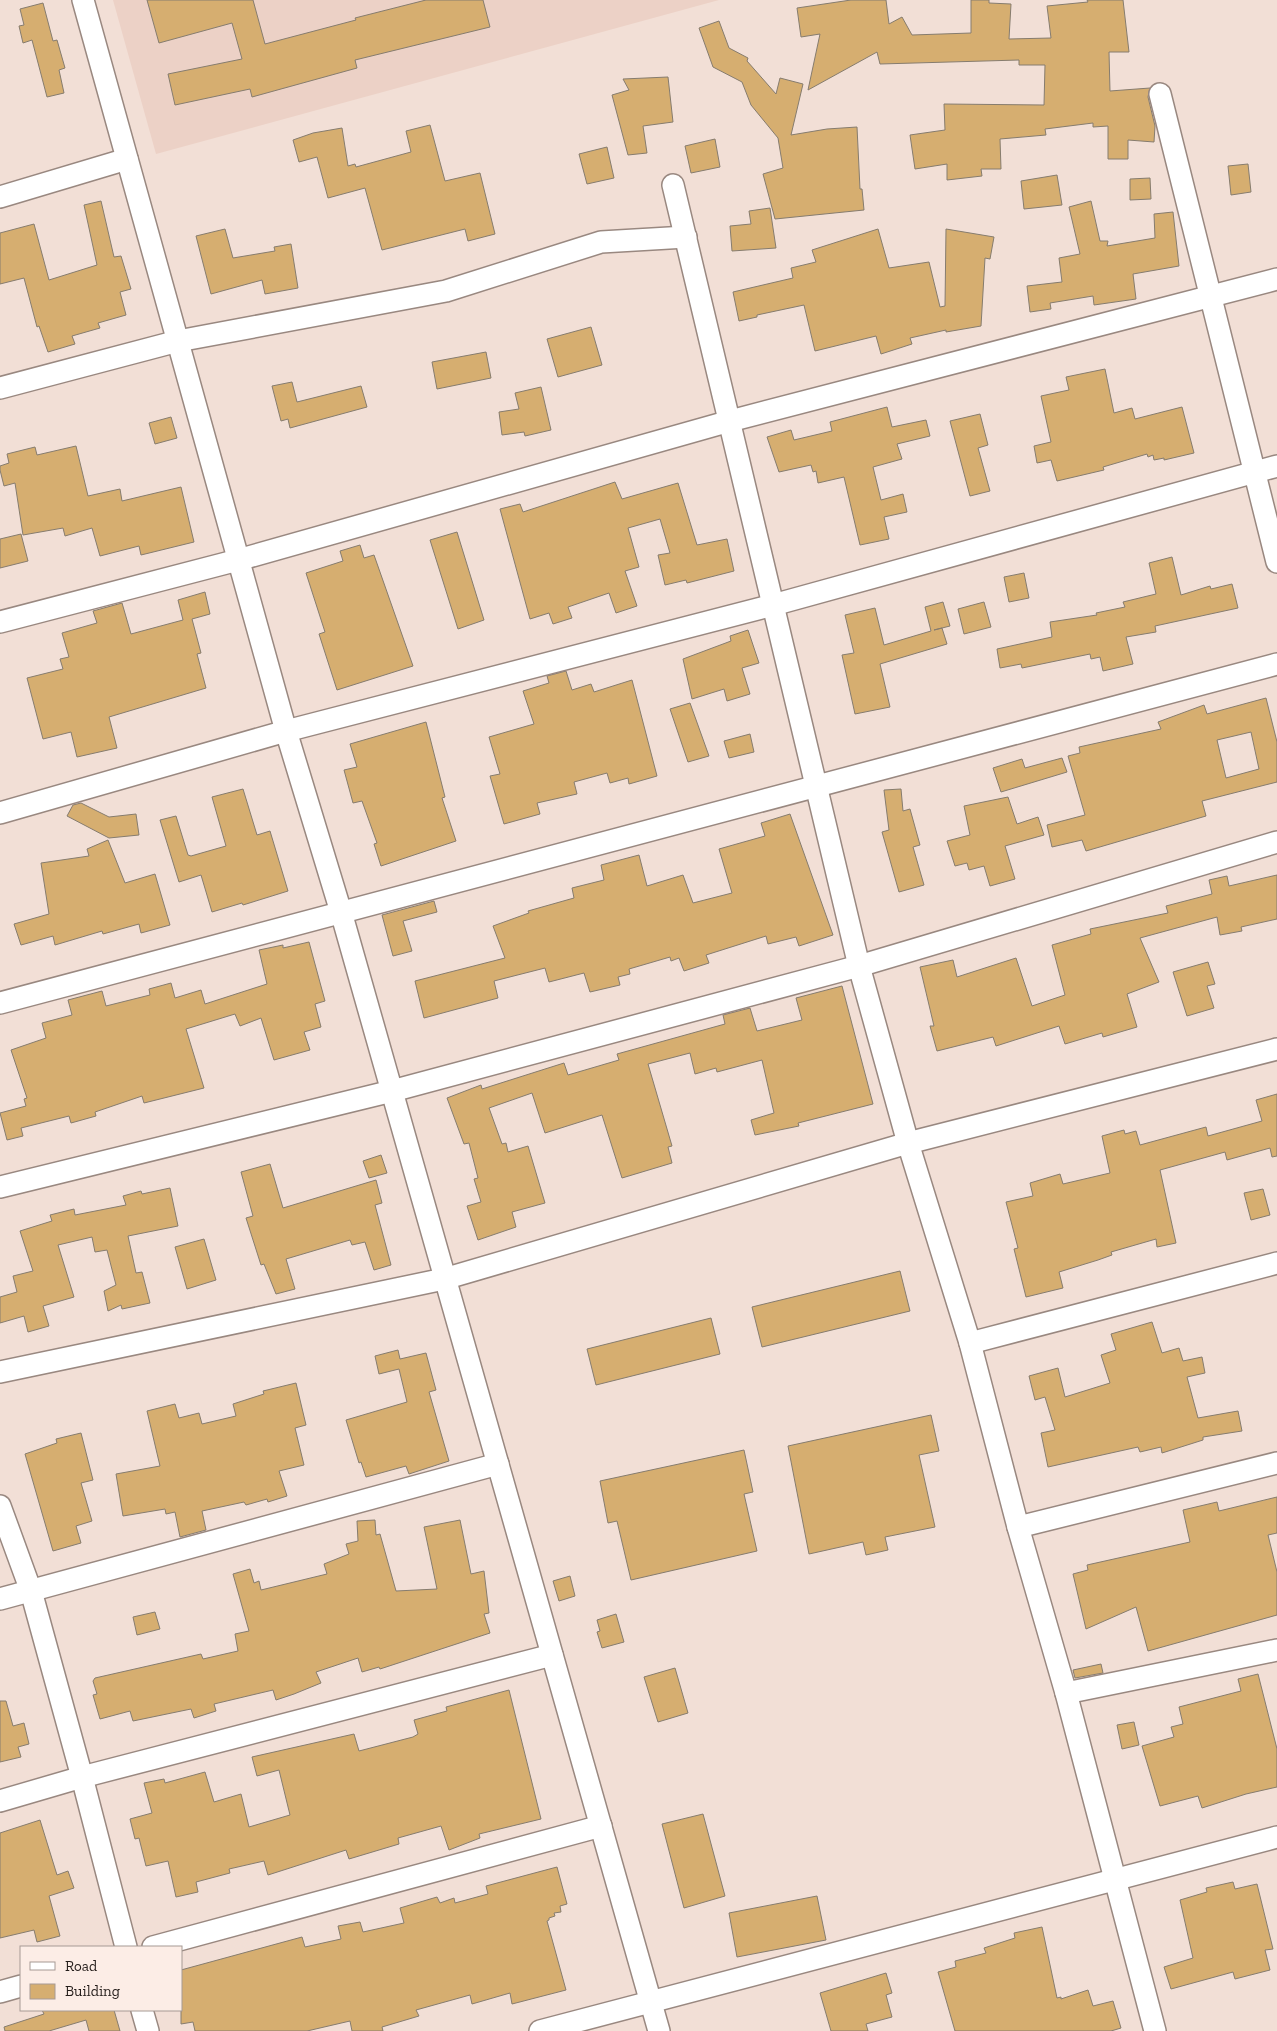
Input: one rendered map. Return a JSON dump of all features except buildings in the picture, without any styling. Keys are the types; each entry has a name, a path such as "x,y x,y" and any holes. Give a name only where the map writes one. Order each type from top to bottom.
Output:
{"street":[{"path":"83,0 286,732 341,912 659,2031"},
{"path":"1160,94 1277,562"},
{"path":"0,197 126,159"},
{"path":"674,185 859,966 908,1142 970,1343 1018,1528 1066,1693 1155,2031"},
{"path":"0,388 178,341 446,291 600,242 686,237"},
{"path":"0,622 238,560 730,421 1277,279"},
{"path":"0,813 286,732 773,605 1277,466"},
{"path":"0,1003 817,788 1277,664"},
{"path":"0,1187 392,1091 859,966 1277,842"},
{"path":"0,1372 444,1279 908,1142 1277,1050"},
{"path":"970,1343 1277,1263"},
{"path":"1018,1528 1277,1462"},
{"path":"0,1599 498,1464"},
{"path":"0,1506 31,1591 126,1946"},
{"path":"1066,1693 1277,1650"},
{"path":"0,1801 82,1777 552,1655"},
{"path":"157,1946 601,1826"},
{"path":"540,2031 1277,1837"},
{"path":"0,1992 20,1986"},
{"path":"142,2011 148,2031"}],"shaded area":[{"path":"113,0 719,0 156,154"}]}
